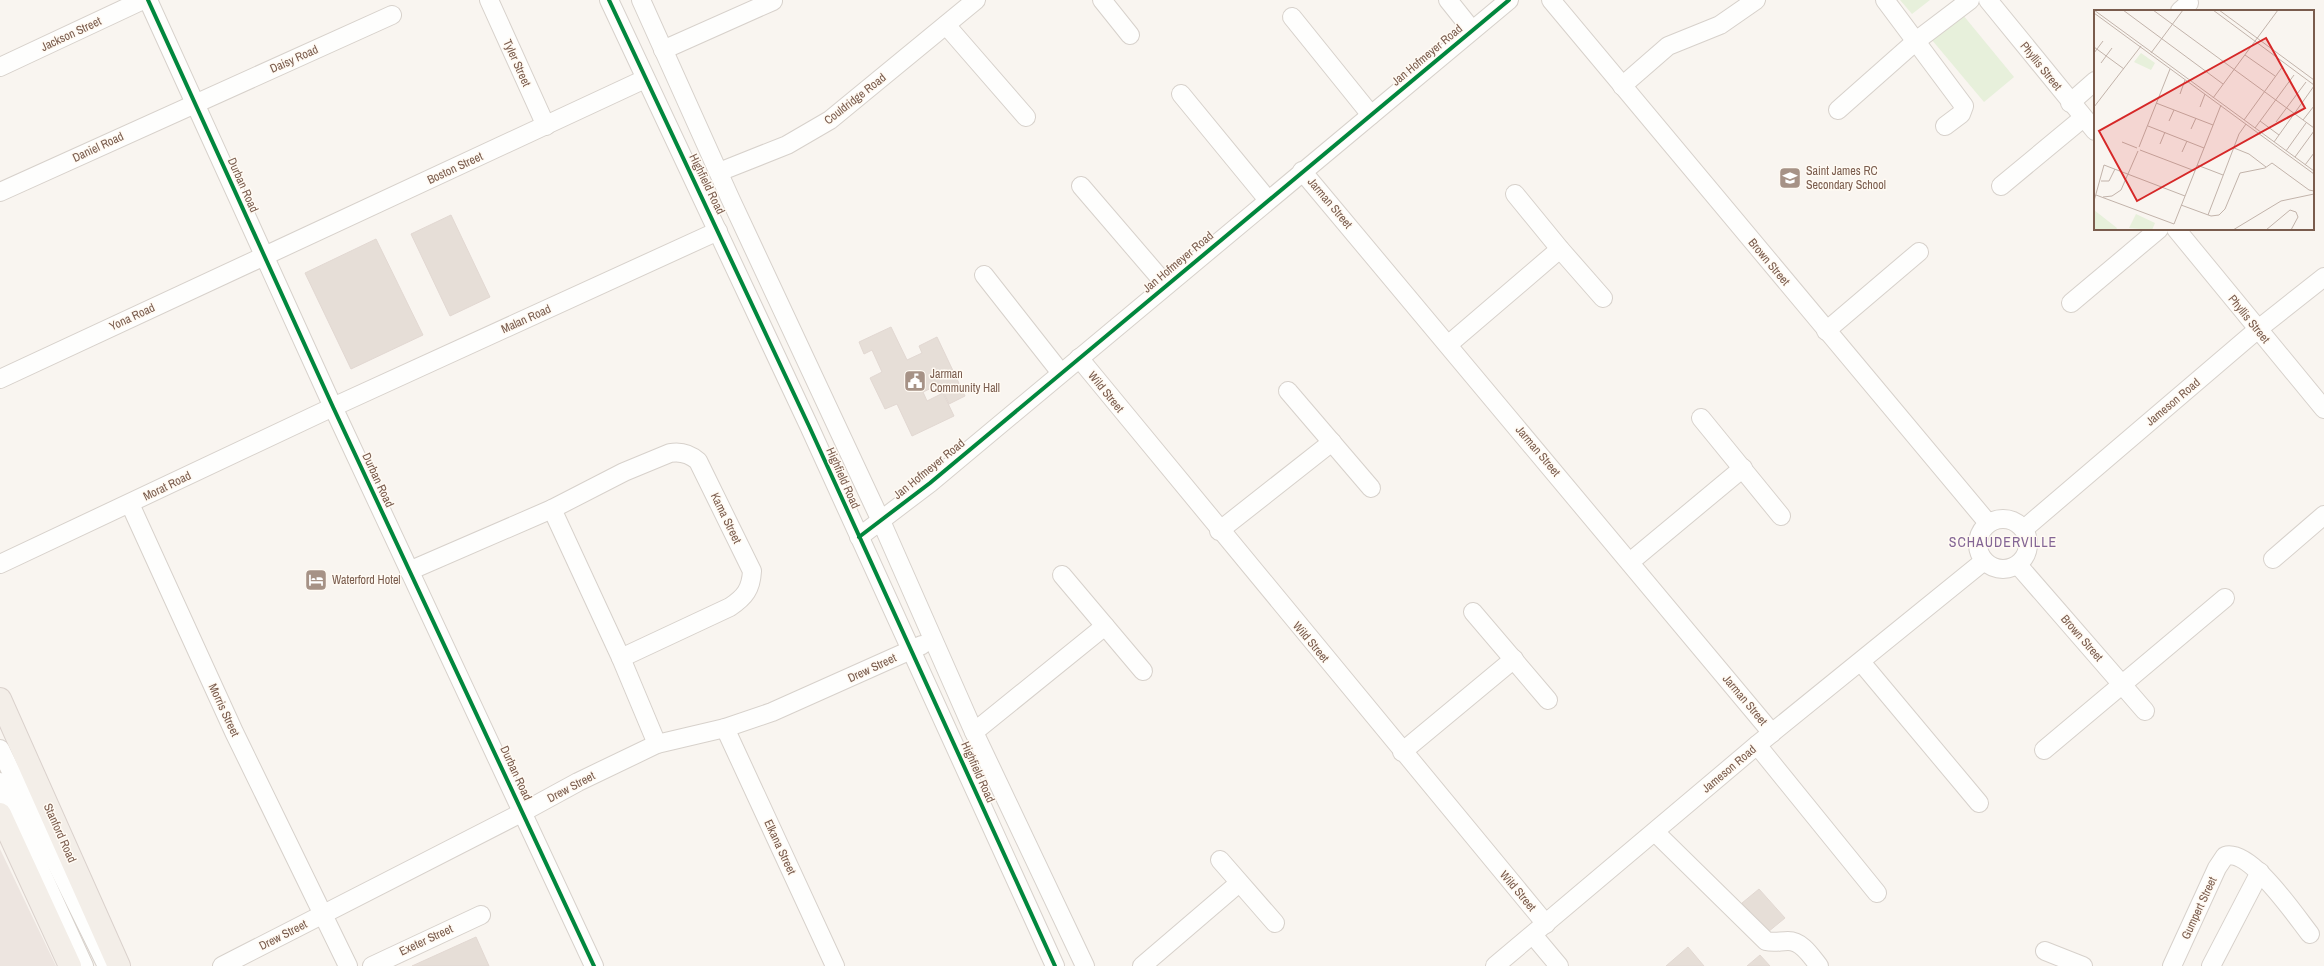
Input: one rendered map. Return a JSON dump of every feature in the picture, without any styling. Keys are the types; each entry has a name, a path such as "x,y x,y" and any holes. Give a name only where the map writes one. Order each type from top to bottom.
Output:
{"main road":[{"name":"Stanford Road","path":"0,699 119,966"},
{"path":"0,814 70,966"}],"street":[{"name":"Jackson Street","path":"0,67 143,0"},
{"name":"Durban Road","path":"148,0 196,102 263,255 333,407 594,966"},
{"name":"Tyler Street","path":"489,0 546,126"},
{"name":"Highfield Road","path":"609,0 912,650 1055,966"},
{"name":"Highfield Road","path":"640,0 881,521 974,732 1085,966"},
{"name":"Couldridge Road","path":"719,172 787,145 830,120 976,0"},
{"path":"1102,0 1130,35"},
{"path":"1448,0 1472,30"},
{"name":"Jan Hofmeyer Road","path":"859,537 881,521 1061,373 1509,0"},
{"name":"Brown Street","path":"1551,0 1826,331 1988,523"},
{"path":"1622,86 1668,46 1720,25 1756,0"},
{"path":"1885,0 1964,106 1963,111 1945,126"},
{"path":"1838,110 1916,41 1970,0"},
{"name":"Phyllis Street","path":"1988,0 2094,131"},
{"path":"663,50 773,1"},
{"name":"Daisy Road","path":"196,102 392,15"},
{"path":"1292,17 1371,115"},
{"path":"946,25 1026,117"},
{"name":"Boston Street","path":"263,255 646,79"},
{"path":"2070,103 2094,82"},
{"path":"1181,94 1268,200"},
{"name":"Daniel Road","path":"0,192 196,102"},
{"path":"2001,186 2083,118"},
{"name":"Jarman Street","path":"1302,171 1449,344 1772,733"},
{"path":"1081,186 1166,285"},
{"path":"1515,194 1603,298"},
{"path":"2072,303 2158,230"},
{"name":"Phyllis Street","path":"2177,230 2324,409"},
{"name":"Malan Road","path":"333,407 718,231"},
{"path":"1449,344 1560,249"},
{"path":"1826,331 1919,252"},
{"name":"Yona Road","path":"0,379 263,255"},
{"path":"984,276 1061,373"},
{"name":"Jameson Road","path":"2024,529 2258,330 2324,277"},
{"name":"Wild Street","path":"1079,358 1219,531 1402,752 1539,930"},
{"path":"1288,391 1371,488"},
{"name":"Morat Road","path":"0,564 333,407"},
{"path":"1701,418 1781,516"},
{"path":"1219,531 1332,442"},
{"name":"Kama Street","path":"409,571 552,509 630,469 670,453 684,453 698,461 752,571 748,591 737,602 621,658"},
{"path":"1630,562 1743,468"},
{"name":"Morris Street","path":"130,504 234,732 348,966"},
{"path":"552,509 621,658 657,744"},
{"path":"2272,559 2324,515"},
{"path":"1995,520 2011,520 2024,529 2027,536 2028,552 2018,565 2004,570 1997,569 1984,561 1977,546 1982,529 1988,523 1995,520"},
{"name":"Jameson Road","path":"1495,966 1757,745 1984,561"},
{"name":"Brown Street","path":"2018,565 2145,711"},
{"path":"1062,575 1143,671"},
{"path":"2044,750 2225,598"},
{"path":"1473,612 1548,700"},
{"path":"974,732 1105,626"},
{"name":"Drew Street","path":"222,966 523,812 578,782 657,744 725,728 772,712 934,640"},
{"path":"1402,752 1514,659"},
{"path":"1861,662 1979,803"},
{"name":"Elkana Street","path":"725,728 835,966"},
{"path":"1757,745 1877,893"},
{"path":"0,749 107,966"},
{"path":"0,782 84,966"},
{"path":"1655,832 1766,941 1774,943 1794,942 1805,949 1819,966"},
{"name":"Gumpert Street","path":"2172,966 2225,856 2231,854 2241,857 2260,872"},
{"path":"1220,860 1275,923"},
{"path":"2211,966 2260,872 2310,934"},
{"path":"1142,966 1239,883"},
{"name":"Exeter Street","path":"372,966 481,915"},
{"path":"1539,930 1559,966"},
{"path":"2045,951 2083,966"}],"shaded area":[{"path":"0,849 56,966 0,966"}],"green space":[{"path":"1900,0 1930,0 1912,14"},
{"path":"1963,15 2014,77 1984,102 1932,40"}],"building":[{"path":"451,215 490,297 450,316 411,234"},
{"path":"376,239 423,335 351,369 305,273"},
{"name":"Jarman Community Hall","path":"891,327 907,360 922,353 919,346 937,337 965,396 949,404 940,384 923,392 927,401 943,393 954,416 912,436 897,404 885,409 870,378 882,372 872,350 864,354 859,342"},
{"path":"1759,889 1785,918 1768,932 1742,903"},
{"path":"476,937 489,966 412,966"},
{"path":"1688,947 1704,966 1666,966"},
{"path":"1760,955 1770,966 1747,966"}],"cycle path":[{"path":"148,0 333,407 594,966"},
{"path":"609,0 809,426 1055,966"},
{"path":"859,537 930,483 1509,0"}],"place":[{"name":"Saint James RC Secondary School","path":"1790,178"},
{"name":"Jarman Community Hall","path":"915,381"},
{"name":"Waterford Hotel","path":"316,580"}],"district":[{"name":"SCHAUDERVILLE","path":"2003,542"}]}
